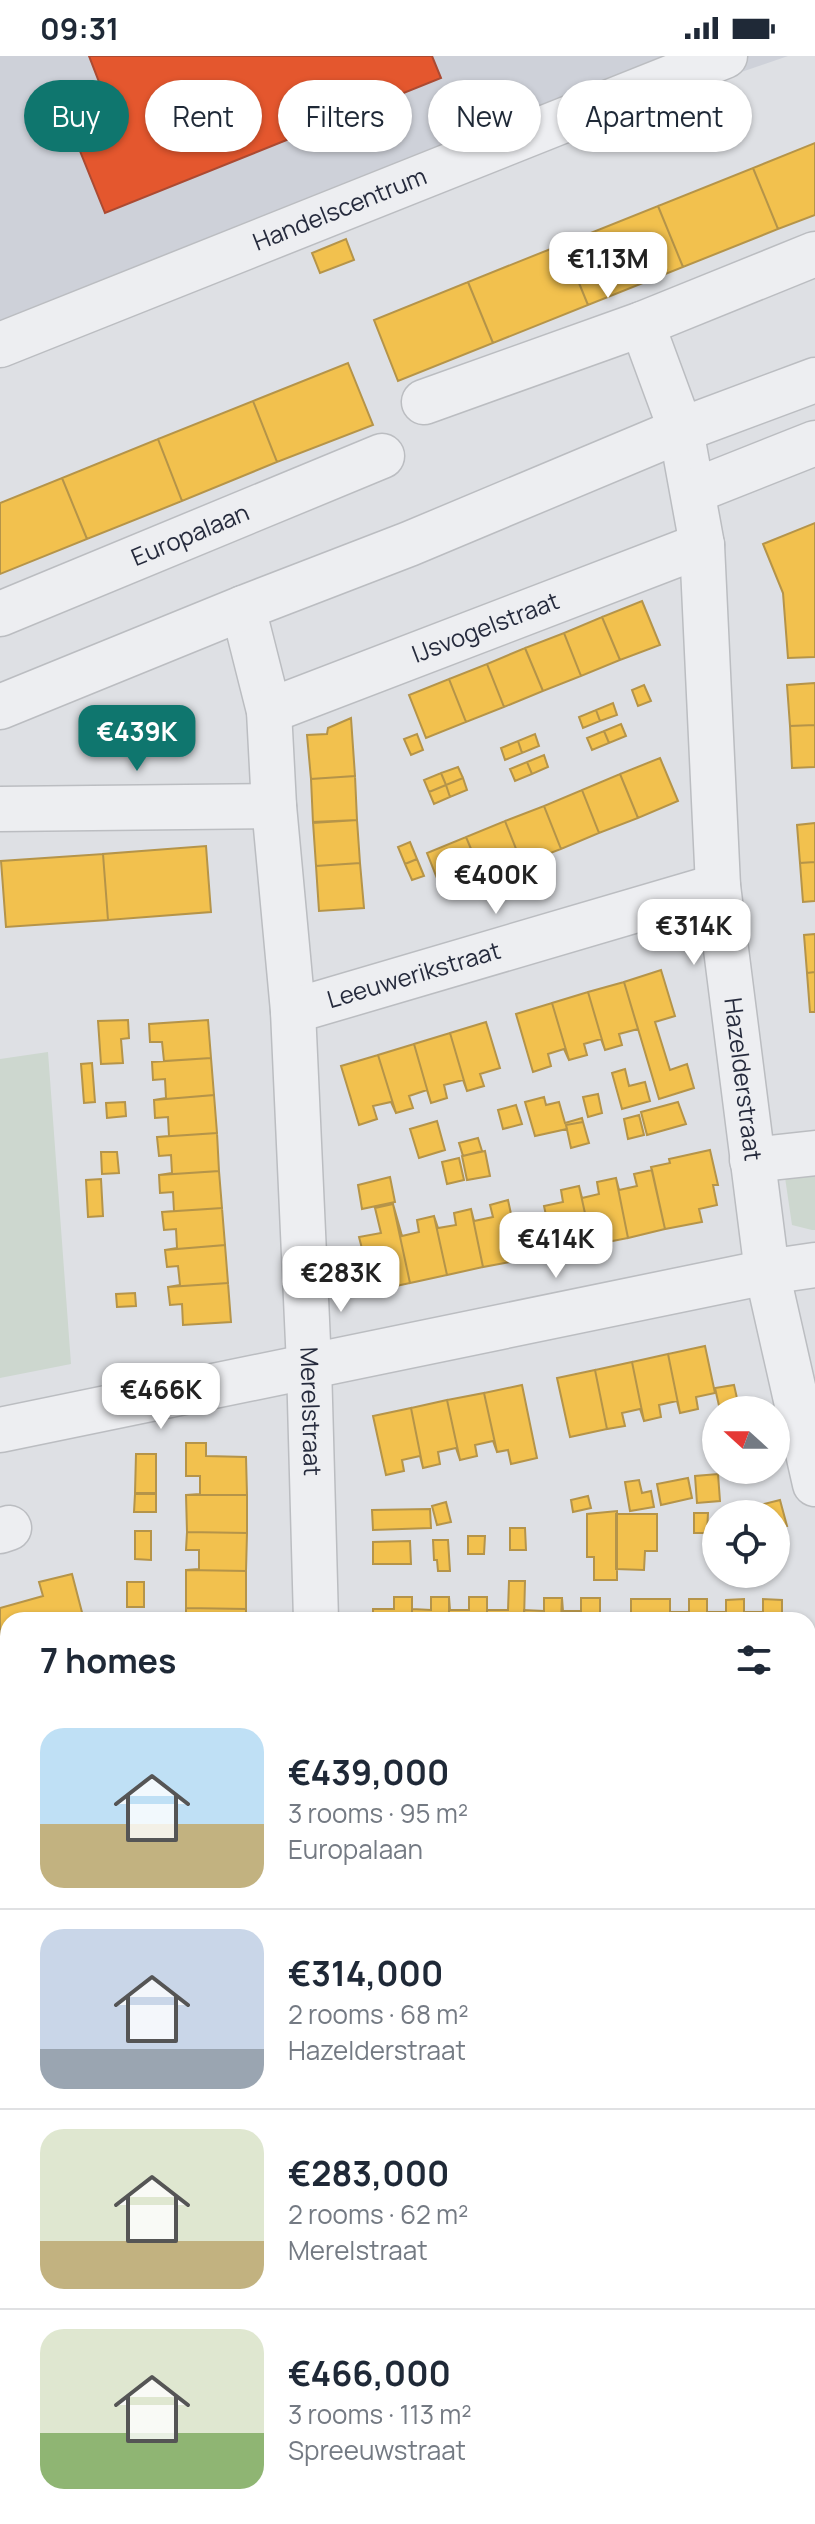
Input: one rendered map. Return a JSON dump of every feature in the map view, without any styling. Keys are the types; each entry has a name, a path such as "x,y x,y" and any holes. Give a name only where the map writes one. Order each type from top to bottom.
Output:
{"street":[{"name":"Handelscentrum","path":"0,345 725,56"},
{"path":"424,402 642,324 815,254"},
{"path":"642,324 681,430"},
{"path":"0,707 409,544 681,430 815,380"},
{"name":"Hazelderstraat","path":"681,430 702,545 718,886 752,1160 767,1272 815,1484"},
{"path":"694,491 815,443"},
{"name":"Europalaan","path":"0,614 382,456"},
{"name":"IJsvogelstraat","path":"269,711 702,545"},
{"path":"243,608 269,711 274,806 293,1011"},
{"path":"0,809 274,806"},
{"name":"Leeuwerikstraat","path":"293,1011 718,886"},
{"name":"Merelstraat","path":"293,1011 309,1365 316,1612"},
{"path":"752,1160 815,1153"},
{"path":"0,1430 767,1272 815,1265"}],"shaded area":[{"path":"0,56 788,56 718,80 557,80 557,135 541,141 541,80 428,80 428,152 509,152 0,327"},
{"path":"48,1052 71,1364 0,1378 0,1059"},
{"path":"815,1161 815,1230 812,1230 792,1225 783,1164"}],"building: Homes":[{"path":"815,143 815,215 778,229 753,168"},
{"path":"753,168 778,229 683,267 658,206"},
{"path":"658,206 683,267 588,305 563,244"},
{"path":"346,239 354,260 320,273 312,253"},
{"path":"563,244 588,305 493,343 468,282"},
{"path":"468,282 493,343 398,381 374,320"},
{"path":"348,363 373,425 277,462 253,401"},
{"path":"253,401 277,462 182,501 158,439"},
{"path":"158,439 182,501 87,539 62,478"},
{"path":"62,478 87,539 0,574 0,503"},
{"path":"815,523 815,657 788,658 783,593 763,544"},
{"path":"642,601 660,645 620,660 602,617"},
{"path":"602,617 620,660 581,676 564,633"},
{"path":"564,633 581,676 543,691 525,648"},
{"path":"525,648 543,691 504,707 487,664"},
{"path":"487,664 504,707 466,722 449,679"},
{"path":"449,679 466,722 426,738 409,695"},
{"path":"815,683 815,725 790,726 787,685"},
{"path":"644,685 651,701 638,706 632,690"},
{"path":"613,703 617,715 600,721 596,710"},
{"path":"596,710 600,721 583,728 579,717"},
{"path":"351,718 355,776 311,779 307,735 327,734 328,728"},
{"path":"621,724 626,736 609,743 604,731"},
{"path":"815,725 815,767 792,768 790,726"},
{"path":"604,731 609,743 592,750 587,738"},
{"path":"417,734 423,750 411,755 404,739"},
{"path":"535,734 539,746 522,753 518,741"},
{"path":"518,741 522,753 505,760 501,748"},
{"path":"544,755 548,767 532,774 527,762"},
{"path":"660,758 678,801 638,818 620,774"},
{"path":"527,762 532,774 515,781 510,769"},
{"path":"458,767 463,778 446,785 441,773"},
{"path":"441,773 446,785 429,792 424,780"},
{"path":"620,774 638,818 599,833 582,790"},
{"path":"355,776 357,820 313,823 311,779"},
{"path":"463,778 467,790 450,797 446,785"},
{"path":"446,785 450,797 434,804 429,792"},
{"path":"582,790 599,833 561,849 544,806"},
{"path":"544,806 561,849 522,864 505,821"},
{"path":"357,820 360,863 316,866 313,822"},
{"path":"505,821 522,864 484,880 466,837"},
{"path":"815,823 815,862 800,863 797,825"},
{"path":"466,837 484,880 444,896 427,853"},
{"path":"410,842 417,859 405,864 398,847"},
{"path":"206,846 211,912 108,920 103,854"},
{"path":"103,854 108,920 6,927 1,861"},
{"path":"417,859 424,876 412,880 405,864"},
{"path":"815,862 815,901 803,902 800,863"},
{"path":"360,863 364,908 319,911 316,866"},
{"path":"815,934 815,972 807,973 804,935"},
{"path":"661,970 675,1016 655,1022 670,1070 687,1064 694,1088 659,1099 624,982"},
{"path":"815,972 815,1012 810,1012 807,973"},
{"path":"624,982 638,1029 619,1034 622,1045 605,1050 588,992"},
{"path":"588,992 605,1050 601,1039 584,1044 587,1055 569,1060 552,1003"},
{"path":"552,1003 569,1060 564,1049 548,1054 551,1066 533,1072 516,1014"},
{"path":"128,1020 129,1038 121,1039 123,1063 101,1064 98,1021"},
{"path":"208,1020 211,1058 164,1061 162,1042 150,1042 149,1024"},
{"path":"486,1022 500,1068 480,1074 484,1086 467,1091 450,1033"},
{"path":"450,1033 467,1091 463,1080 444,1085 447,1098 431,1103 414,1044"},
{"path":"414,1044 431,1103 427,1090 409,1096 413,1108 396,1113 378,1055"},
{"path":"378,1055 396,1113 391,1102 373,1106 377,1119 359,1125 341,1066"},
{"path":"211,1058 214,1095 154,1100 166,1098 165,1079 153,1080 152,1062"},
{"path":"92,1063 95,1102 84,1103 81,1064"},
{"path":"625,1069 629,1086 645,1082 650,1101 622,1109 612,1073"},
{"path":"598,1094 602,1113 588,1117 583,1097"},
{"path":"214,1095 217,1133 157,1137 169,1136 168,1117 155,1118 154,1100"},
{"path":"544,1097 546,1105 559,1102 565,1123 582,1118 583,1122 535,1136 525,1102"},
{"path":"125,1102 126,1116 107,1118 106,1103"},
{"path":"678,1102 686,1124 647,1135 641,1112"},
{"path":"516,1105 522,1124 503,1129 498,1110"},
{"path":"639,1115 644,1135 628,1139 624,1119"},
{"path":"437,1121 445,1150 419,1158 410,1129"},
{"path":"583,1122 589,1143 571,1148 566,1125"},
{"path":"217,1133 219,1171 159,1175 172,1173 171,1155 159,1156 157,1137"},
{"path":"478,1138 482,1151 463,1156 459,1143"},
{"path":"710,1150 718,1185 713,1185 717,1205 699,1209 702,1222 665,1229 651,1167 670,1163 669,1159"},
{"path":"485,1151 490,1176 467,1180 462,1156"},
{"path":"101,1152 117,1152 119,1173 102,1174"},
{"path":"459,1158 464,1180 447,1184 442,1162"},
{"path":"652,1170 665,1229 628,1238 616,1178 619,1190 637,1186 634,1174"},
{"path":"219,1171 222,1208 162,1212 174,1211 173,1192 160,1193 159,1175"},
{"path":"390,1177 395,1202 362,1209 358,1185"},
{"path":"616,1178 628,1238 592,1245 579,1186 582,1198 599,1194 597,1182"},
{"path":"101,1179 103,1216 88,1217 86,1180"},
{"path":"579,1186 592,1245 554,1253 544,1206 563,1202 561,1190"},
{"path":"508,1200 521,1260 483,1267 471,1209 474,1221 493,1217 490,1205"},
{"path":"393,1204 410,1283 373,1291 359,1237 381,1233 375,1208"},
{"path":"393,1204 402,1236 419,1232 417,1220 434,1216 447,1275 410,1283"},
{"path":"222,1208 225,1245 165,1250 177,1248 176,1229 164,1230 162,1212"},
{"path":"471,1209 483,1267 447,1275 434,1216 438,1228 456,1225 454,1213"},
{"path":"225,1245 228,1283 168,1287 180,1285 178,1266 167,1267 165,1250"},
{"path":"228,1283 231,1322 183,1325 182,1304 170,1305 168,1287"},
{"path":"135,1293 136,1306 117,1307 116,1294"},
{"path":"705,1346 715,1393 696,1397 698,1409 680,1413 668,1354"},
{"path":"668,1354 680,1413 677,1401 659,1405 661,1417 644,1421 632,1362"},
{"path":"632,1362 644,1421 640,1409 622,1413 625,1426 607,1429 595,1370"},
{"path":"595,1370 607,1429 570,1437 557,1378"},
{"path":"522,1385 537,1458 511,1464 508,1450 497,1452 484,1393"},
{"path":"734,1385 736,1396 717,1396 715,1388"},
{"path":"484,1393 497,1452 493,1441 475,1445 477,1456 460,1460 447,1400"},
{"path":"447,1400 460,1460 456,1448 438,1452 440,1464 423,1468 411,1408"},
{"path":"411,1408 423,1468 420,1456 402,1460 404,1471 386,1475 373,1416"},
{"path":"186,1443 206,1443 206,1456 246,1457 247,1495 186,1495 200,1494 200,1476 186,1476"},
{"path":"136,1454 156,1454 156,1493 135,1493"},
{"path":"702,1475 702,1484 719,1484 720,1500 697,1503 695,1476"},
{"path":"688,1478 692,1498 661,1505 657,1484"},
{"path":"639,1480 642,1493 651,1491 654,1507 630,1511 625,1482"},
{"path":"135,1494 156,1494 156,1512 134,1512"},
{"path":"186,1495 247,1495 247,1533 187,1532"},
{"path":"588,1496 591,1508 573,1512 571,1500"},
{"path":"446,1502 451,1522 437,1525 432,1506"},
{"path":"430,1509 431,1528 373,1530 372,1510"},
{"path":"617,1511 617,1580 594,1580 594,1557 587,1557 587,1514"},
{"path":"694,1513 702,1513 702,1533 694,1533"},
{"path":"616,1514 657,1514 657,1551 645,1551 644,1570 616,1569"},
{"path":"510,1528 525,1528 526,1550 510,1550"},
{"path":"135,1531 151,1531 151,1560 135,1559"},
{"path":"187,1532 247,1533 246,1571 186,1570 199,1569 199,1550 186,1550"},
{"path":"468,1536 485,1536 484,1554 468,1554"},
{"path":"433,1540 448,1540 450,1571 438,1571"},
{"path":"410,1541 411,1564 373,1564 373,1542"},
{"path":"186,1570 246,1571 246,1609 186,1608"},
{"path":"72,1574 82,1612 0,1612 0,1608 43,1596 39,1582"},
{"path":"509,1581 525,1581 524,1612 487,1612 508,1610"},
{"path":"127,1582 144,1582 144,1607 127,1607"},
{"path":"394,1597 412,1597 412,1612 373,1612 373,1609 394,1609"},
{"path":"431,1597 449,1597 449,1612 412,1612 412,1609 431,1610"},
{"path":"449,1597 450,1610 469,1610 469,1597 487,1597 487,1612 449,1612"},
{"path":"544,1598 562,1598 561,1612 524,1610 544,1611"},
{"path":"562,1598 563,1611 581,1611 581,1598 600,1598 600,1612 561,1612"},
{"path":"631,1599 670,1599 670,1612 631,1612"},
{"path":"689,1599 707,1599 707,1612 689,1612"},
{"path":"744,1599 744,1612 726,1612 726,1600"},
{"path":"763,1599 782,1600 782,1612 763,1612"},
{"path":"186,1608 246,1609 246,1612 186,1612"}],"building: Shops":[{"path":"89,56 432,56 441,78 428,80 428,83 412,90 412,80 278,80 278,143 262,150 262,80 145,80 145,152 257,152 105,213 80,152 129,152 129,80 98,80"}]}
